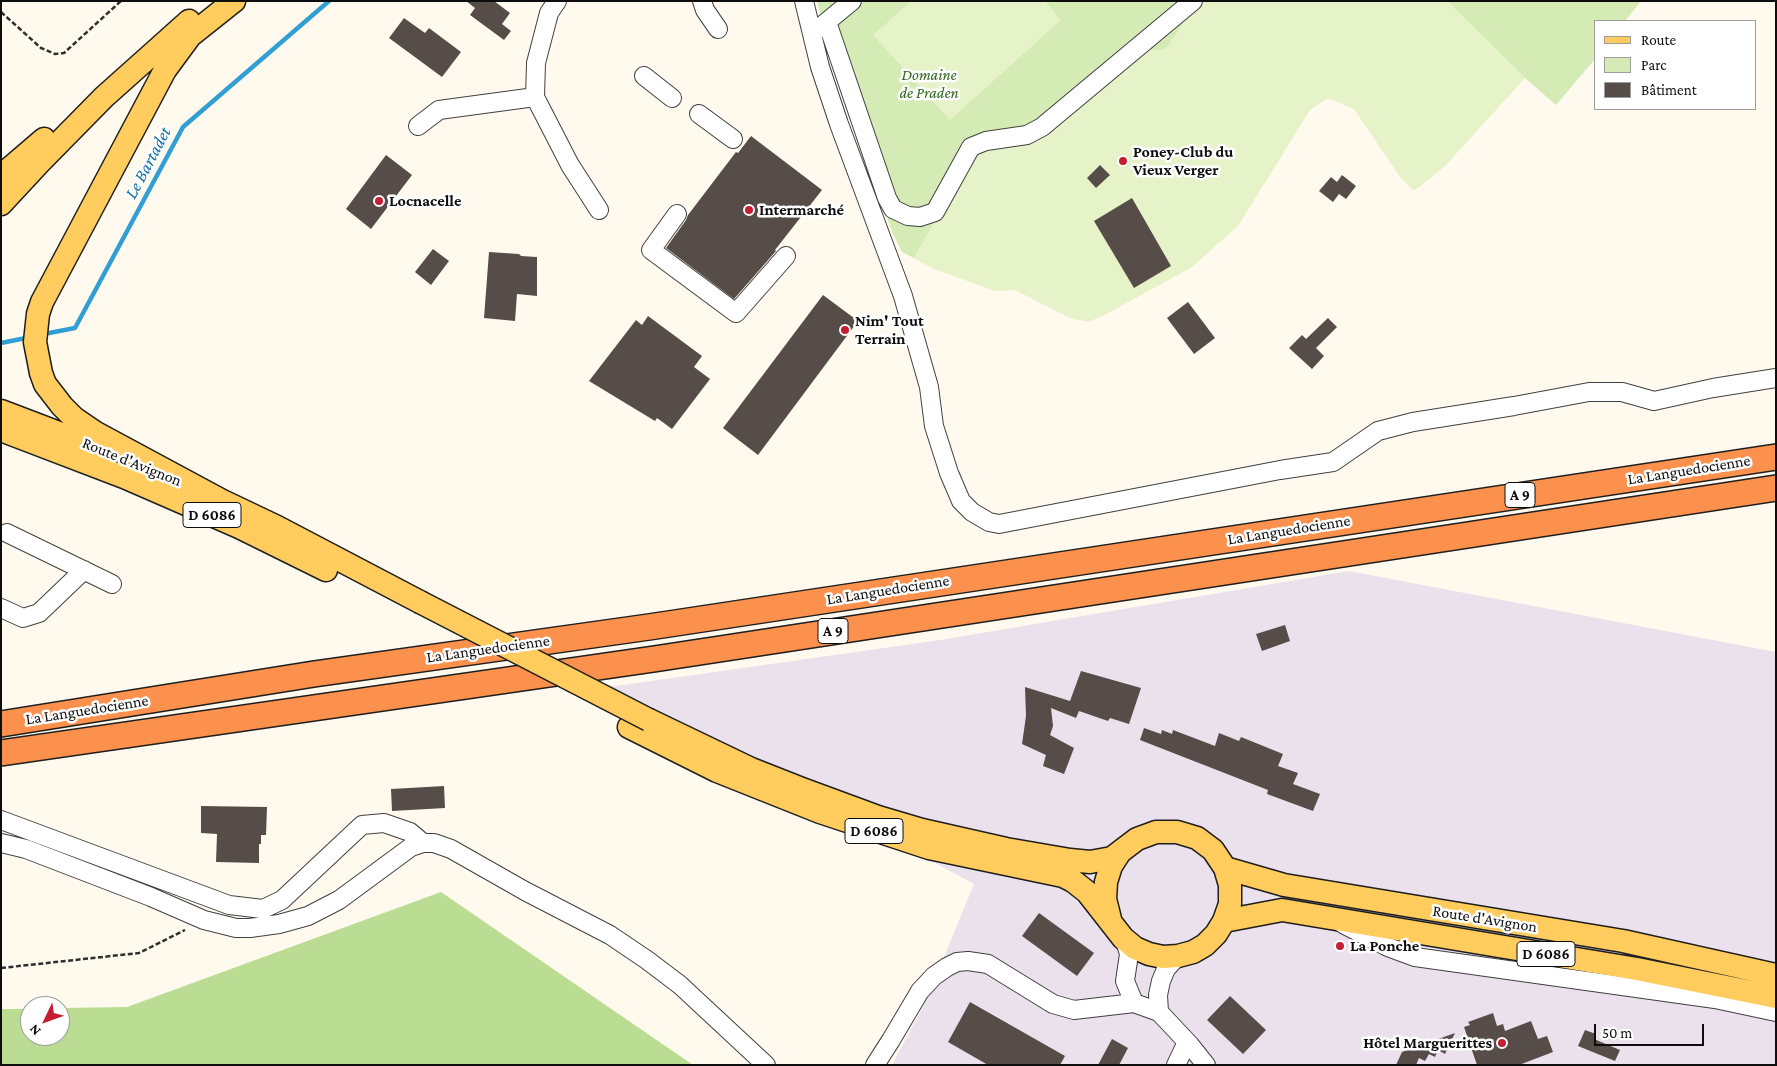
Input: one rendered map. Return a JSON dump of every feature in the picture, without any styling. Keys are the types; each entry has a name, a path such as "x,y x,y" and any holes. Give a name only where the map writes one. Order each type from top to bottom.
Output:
{"highway":[{"name":"La Languedocienne","path":"1,724 314,674 649,627 1776,457"},
{"name":"La Languedocienne","path":"1,753 654,658 1776,488"}],"main road":[{"path":"1,176 213,1"},
{"path":"226,502 96,433 74,418 53,396 46,384 41,372 35,342 38,314 45,297 165,70 190,36 234,1"},
{"path":"1,204 76,125 154,50"},
{"name":"Route d'Avignon","path":"1,411 111,452 226,502 277,527 418,609"},
{"name":"Route d'Avignon","path":"1,430 124,477 418,609"},
{"name":"D 6086","path":"418,609 639,724 718,770 766,792 829,816 929,848 1017,868 1063,876 1087,892 1118,932"},
{"name":"D 6086","path":"639,724 802,789 878,817 922,830 1006,849 1076,861 1105,860 1112,858 1120,852"},
{"path":"1156,832 1177,832 1196,838 1213,850 1225,868 1230,885 1230,904 1224,922 1206,944 1193,952 1163,957 1148,954 1135,948 1118,932 1108,913 1105,898 1106,882 1111,866 1120,852 1136,839 1156,832"},
{"name":"Route d'Avignon","path":"1225,868 1284,885 1623,941 1776,975"},
{"name":"Route d'Avignon","path":"1224,922 1282,910 1637,969 1776,997"}],"street":[{"path":"557,1 548,14 536,63 535,96 570,165 599,210"},
{"path":"702,1 705,10 718,29"},
{"path":"812,34 852,1"},
{"path":"827,22 887,198 893,209 908,216 920,217 935,212 971,147 986,141 1027,135 1042,127 1193,1"},
{"path":"805,2 820,67 839,124 903,296 929,388 934,426 954,485 961,501 978,517 989,522 999,524 1280,470 1333,462 1378,431 1413,422 1589,392 1622,392 1654,401 1712,388 1776,378"},
{"path":"644,76 672,98"},
{"path":"418,126 440,110 535,96"},
{"path":"699,114 733,139"},
{"path":"677,214 651,250 736,313 786,256"},
{"path":"3,533 112,584"},
{"path":"1,608 23,618 39,613 84,570"},
{"path":"1,820 229,905 263,909 282,900 362,825 384,823 410,832 423,843"},
{"path":"1,843 26,850 151,897 204,920 236,928 250,928 279,924 308,916 339,900 411,847 423,843 434,843 610,936 647,960 680,985 766,1065"},
{"path":"1322,916 1415,958 1715,999 1776,1012"},
{"path":"1118,932 1127,946 1129,954 1125,981 1134,1003"},
{"path":"1159,1012 1158,995 1161,981 1166,969 1178,956"},
{"path":"874,1065 920,990 934,976 947,967 957,962 968,961 988,964 1053,1004 1074,1010 1134,1003 1159,1012 1206,1065"},
{"path":"1176,1065 1187,1042"}],"path":[{"path":"1,12 41,48 56,54 64,53 121,1"},
{"path":"1,968 139,954 204,920"}],"shaded area":[{"path":"1349,571 1776,652 1776,1065 892,1065 925,1003 974,884 609,687 940,640"}],"green space":[{"name":"Domaine de Praden","path":"817,1 1202,1 1194,7 1167,48 1157,51 1044,134 972,157 914,258 902,252 893,234 862,150 826,38"},
{"path":"911,1 1045,1 1061,20 950,120 873,35"},
{"name":"Poney-Club du Vieux Verger","path":"1202,1 1447,1 1525,78 1445,166 1414,191 1400,177 1354,109 1328,98 1310,110 1238,226 1192,267 1089,322 1070,318 1015,290 995,291 934,269 914,258 972,157 984,149 1024,142 1144,48 1157,51 1167,48 1194,7"},
{"path":"1447,1 1641,1 1626,20 1594,20 1594,60 1556,105 1525,78"},
{"path":"441,892 693,1065 1,1065 1,1009 20,1009 20,1046 70,1046 70,1008 127,1007"}],"building":[{"path":"466,1 494,1 510,13 502,24 511,31 504,40 470,15 475,8"},
{"path":"404,18 425,33 429,28 461,52 442,77 389,38"},
{"name":"Intermarché","path":"751,136 822,190 776,251 734,299 666,248 688,215 736,152 738,153"},
{"path":"386,155 412,175 371,229 346,209"},
{"path":"1100,165 1110,175 1096,188 1087,178"},
{"path":"1342,175 1356,186 1346,199 1339,194 1333,202 1319,191 1331,177 1337,182"},
{"path":"1132,198 1171,266 1134,288 1094,221"},
{"path":"433,249 449,261 431,285 415,272"},
{"path":"489,252 537,257 537,296 517,294 515,321 484,318"},
{"path":"823,295 858,321 758,455 723,428"},
{"path":"1188,302 1215,338 1194,354 1167,318"},
{"path":"648,316 702,356 694,367 710,379 672,429 657,418 655,421 589,381 636,320 642,325"},
{"path":"1328,318 1337,327 1316,348 1324,356 1312,369 1289,348 1302,335 1306,339"},
{"path":"1285,625 1290,641 1262,651 1256,634"},
{"path":"1081,671 1141,688 1129,724 1110,718 1108,721 1079,711 1076,718 1051,708 1053,726 1050,735 1074,748 1064,774 1043,766 1046,755 1022,744 1026,716 1025,687 1070,701"},
{"path":"1144,728 1161,734 1162,730 1172,734 1173,730 1215,746 1219,733 1239,741 1241,737 1283,754 1278,766 1298,773 1293,784 1320,794 1313,811 1267,794 1268,790 1140,740"},
{"path":"444,786 445,808 392,811 391,789"},
{"path":"201,806 267,807 266,835 261,835 259,863 216,862 217,834 201,833"},
{"path":"1039,913 1094,953 1077,976 1022,936"},
{"path":"1230,996 1266,1030 1243,1054 1207,1020"},
{"path":"970,1002 1065,1056 1060,1065 988,1065 948,1042"},
{"path":"1493,1013 1497,1026 1503,1024 1505,1031 1531,1021 1538,1039 1547,1036 1553,1052 1519,1065 1477,1065 1464,1027 1470,1025 1468,1022"},
{"path":"1585,1030 1596,1034 1594,1039 1620,1050 1615,1061 1578,1046"},
{"path":"1455,1033 1445,1054 1438,1050 1435,1057 1429,1054 1425,1061 1419,1058 1416,1065 1396,1065 1402,1052"},
{"path":"1112,1039 1128,1048 1119,1065 1098,1065"}],"waterway":[{"name":"Le Bartadet","path":"44,334 75,328 183,127 329,1"},
{"name":"Le Bartadet","path":"1,343 26,338"}],"place":[{"name":"Poney-Club du Vieux Verger","path":"1123,161"},
{"name":"Locnacelle","path":"379,201"},
{"name":"Intermarché","path":"749,210"},
{"name":"Nim' Tout Terrain","path":"845,330"},
{"name":"La Ponche","path":"1340,946"},
{"name":"Hôtel Marguerittes","path":"1502,1043"}]}
